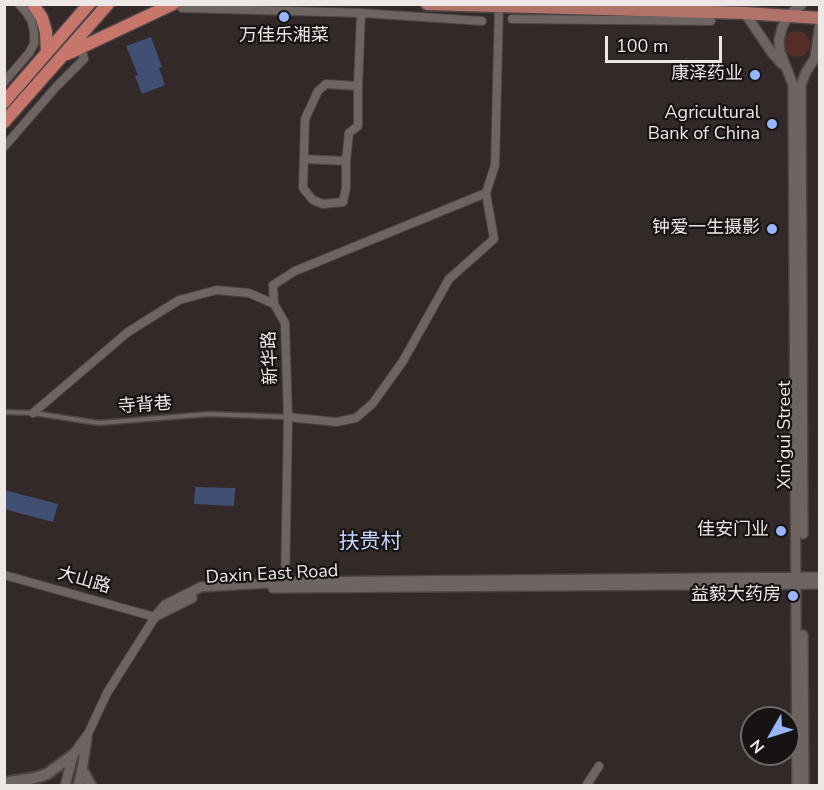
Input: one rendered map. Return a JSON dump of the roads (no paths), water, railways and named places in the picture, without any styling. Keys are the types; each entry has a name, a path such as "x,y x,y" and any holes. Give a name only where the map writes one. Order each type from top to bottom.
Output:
{"highway":[{"path":"33,4 42,18 46,32 47,53"},
{"path":"4,102 89,4"},
{"path":"4,122 108,4"},
{"path":"61,57 177,6"}],"main road":[{"path":"427,4 657,8 819,18"},
{"path":"7,781 35,778 47,774 73,755"},
{"path":"82,770 91,786"},
{"path":"7,781 21,786"}],"street":[{"path":"4,82 30,53 34,44 32,22 19,4"},
{"path":"800,580 794,85 780,52 779,40 788,16 802,4"},
{"path":"177,6 361,13 483,21"},
{"path":"288,417 336,422 356,418 373,404 403,361 449,279 494,239 486,193 495,165 505,6"},
{"path":"358,86 326,84 318,91 305,119 303,188 313,200 323,204 343,202 346,188 349,133 358,126 361,13"},
{"path":"744,13 772,53 788,71"},
{"path":"512,19 711,21"},
{"path":"817,56 819,23"},
{"path":"4,147 56,87 84,59 81,48"},
{"name":"Xin'gui Street","path":"797,786 800,580 801,85 806,72 817,56"},
{"path":"304,159 346,161"},
{"path":"274,304 273,285 295,271 486,193"},
{"name":"新华路","path":"33,413 129,332 179,300 217,290 249,293 274,304 285,323 288,417 285,585"},
{"name":"大山路","path":"4,574 155,617"},
{"path":"800,580 819,577"},
{"path":"800,580 819,584"},
{"name":"Xin'gui Street","path":"800,580 804,786"},
{"name":"Daxin East Road","path":"155,617 201,593 285,585 800,580"},
{"path":"65,786 73,755 87,736 107,693 155,617"},
{"path":"78,786 87,736"},
{"path":"586,786 599,766"}],"lane":[{"name":"寺背巷","path":"4,412 33,413 99,423 209,414 288,417"}],"place":[{"name":"万佳乐湘菜","path":"284,17"},
{"name":"康泽药业","path":"755,75"},
{"name":"Agricultural Bank of China","path":"772,124"},
{"name":"钟爱一生摄影","path":"772,229"},
{"name":"佳安门业","path":"781,531"},
{"name":"益毅大药房","path":"793,596"}],"district":[{"name":"扶贵村","path":"370,543"}]}
